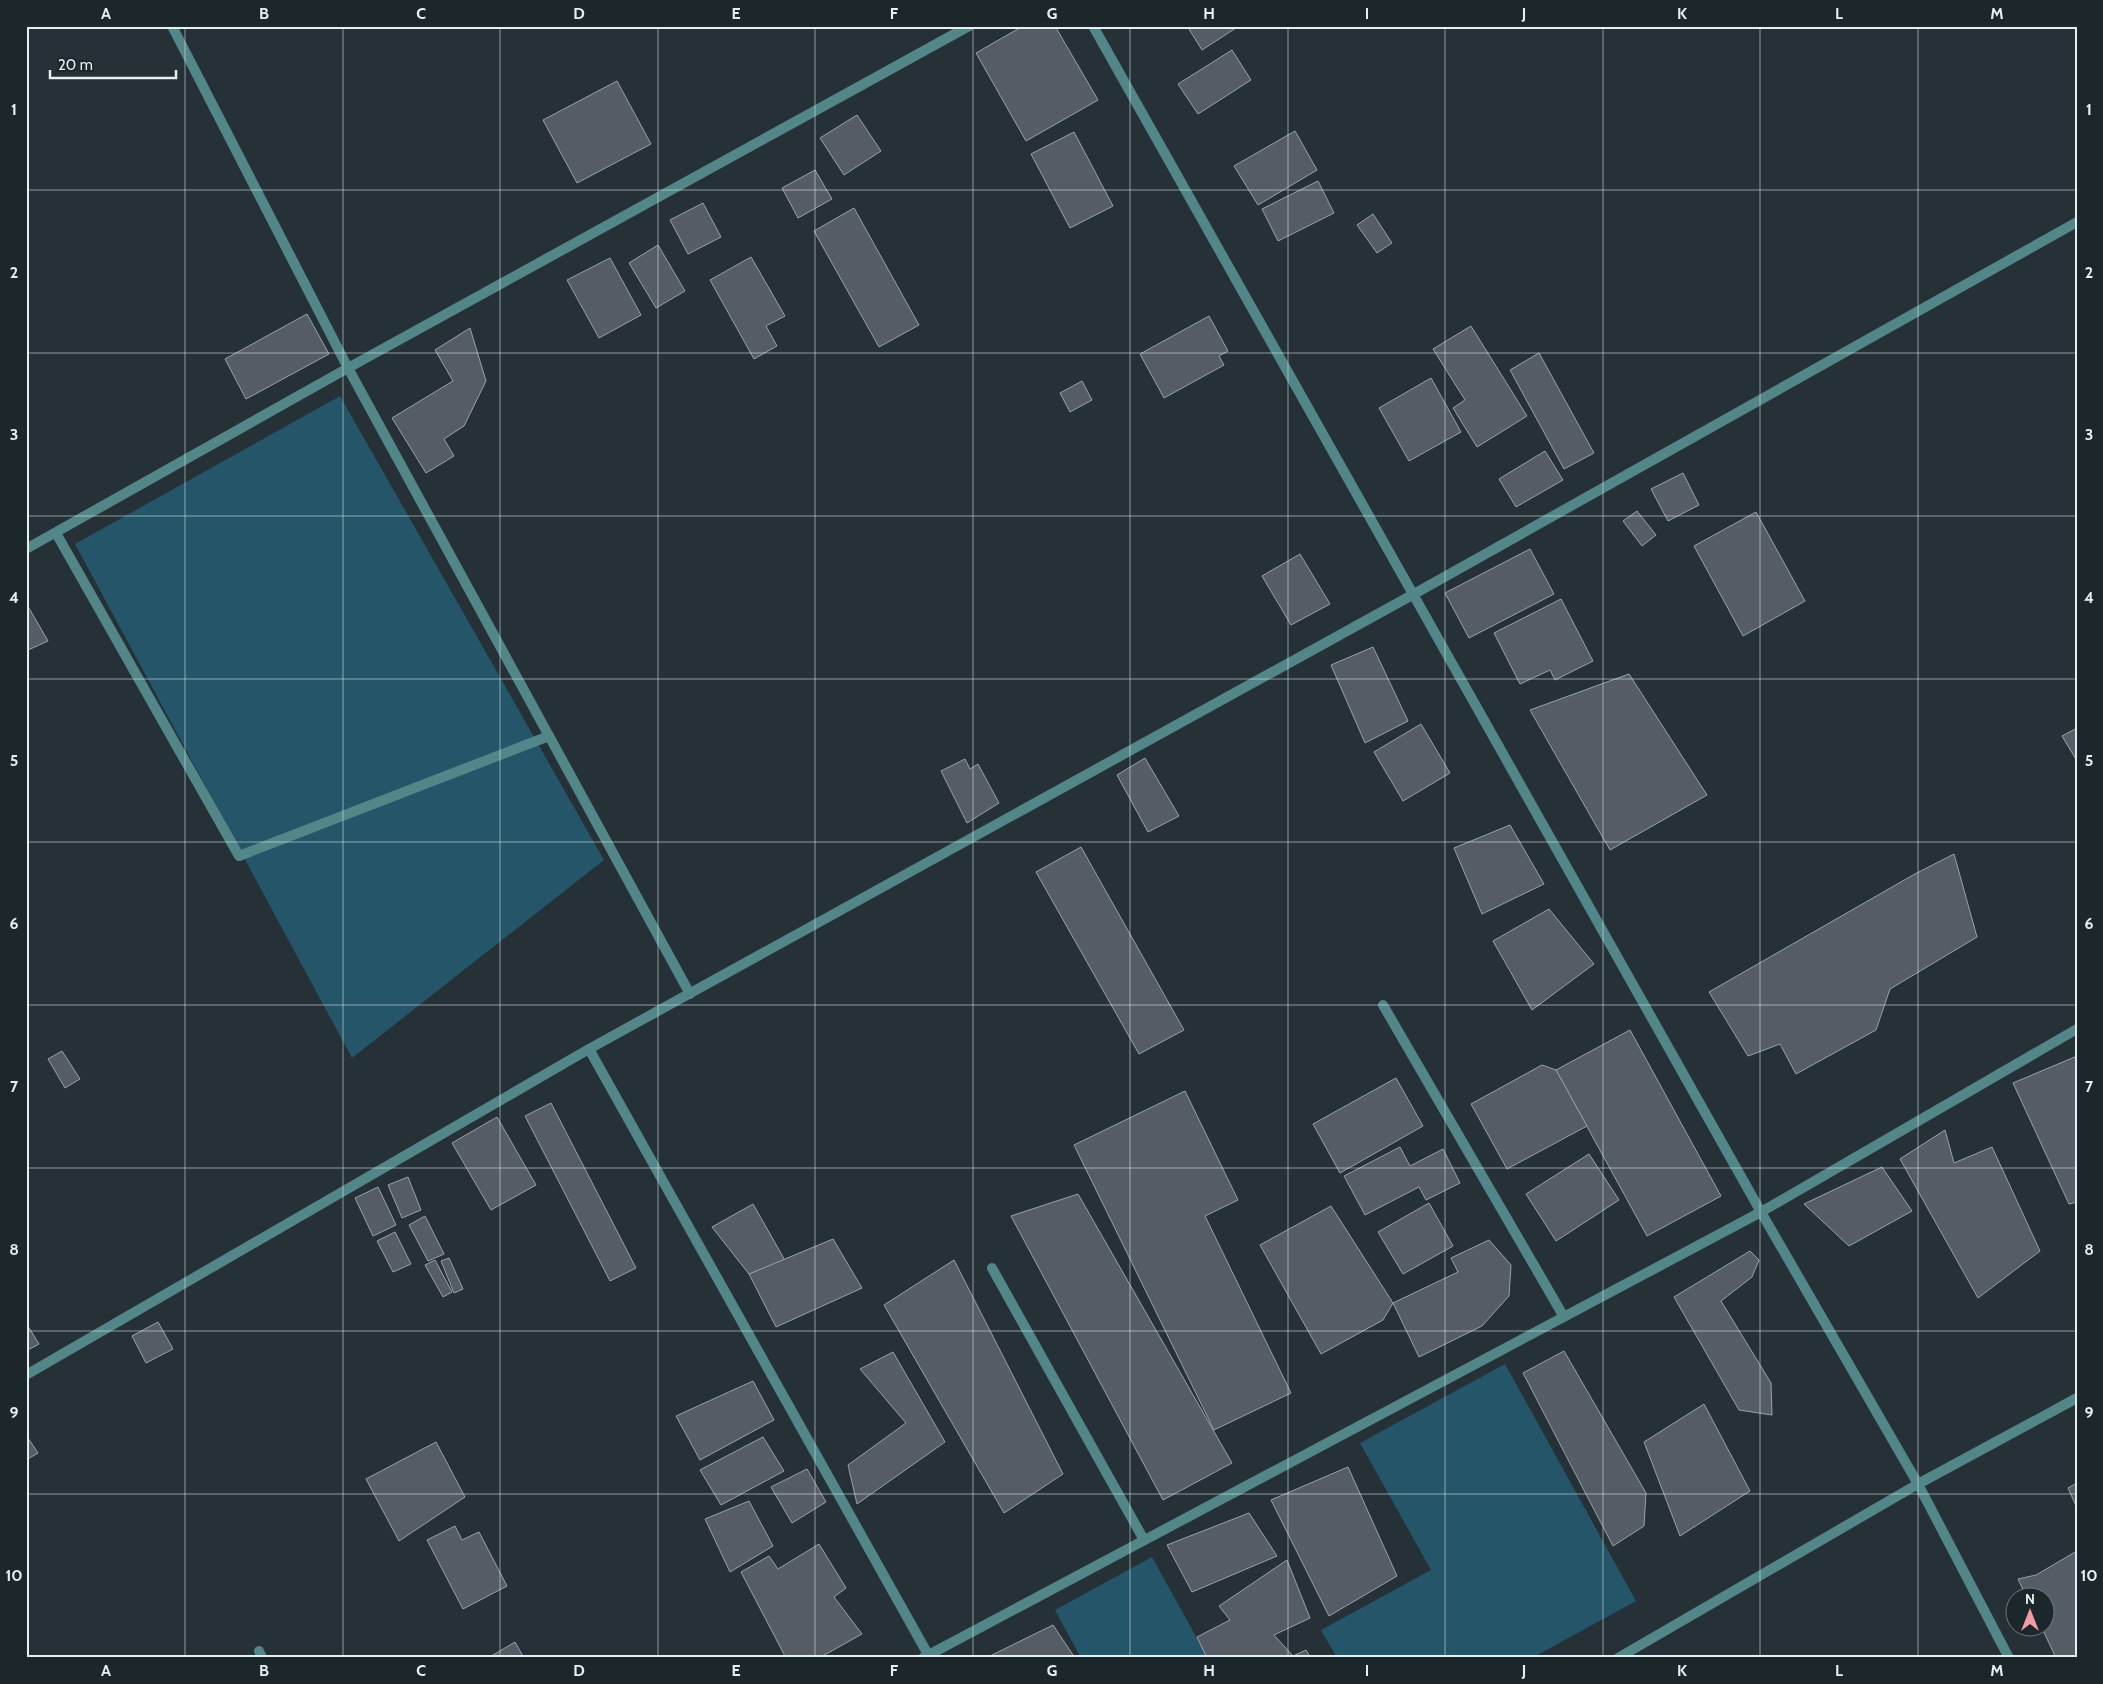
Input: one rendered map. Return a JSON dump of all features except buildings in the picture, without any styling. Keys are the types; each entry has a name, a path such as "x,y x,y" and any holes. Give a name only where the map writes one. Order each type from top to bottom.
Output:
{"street":[{"path":"172,26 348,368 690,994"},
{"path":"26,549 348,368 969,26"},
{"path":"1093,26 1761,1212 1918,1484 2009,1658"},
{"path":"26,1375 589,1049 1414,594 2077,222"},
{"path":"56,533 240,856 549,736"},
{"path":"1383,1005 1564,1317"},
{"path":"589,1049 927,1657 1761,1212 2077,1029"},
{"path":"992,1268 1144,1540"},
{"path":"1618,1658 1918,1484 2077,1398"}],"shaded area":[{"path":"340,396 604,860 352,1058 75,544"},
{"path":"1505,1364 1636,1601 1532,1658 1337,1658 1321,1630 1431,1570 1360,1443"},
{"path":"1152,1557 1208,1658 1081,1658 1055,1610"}]}
